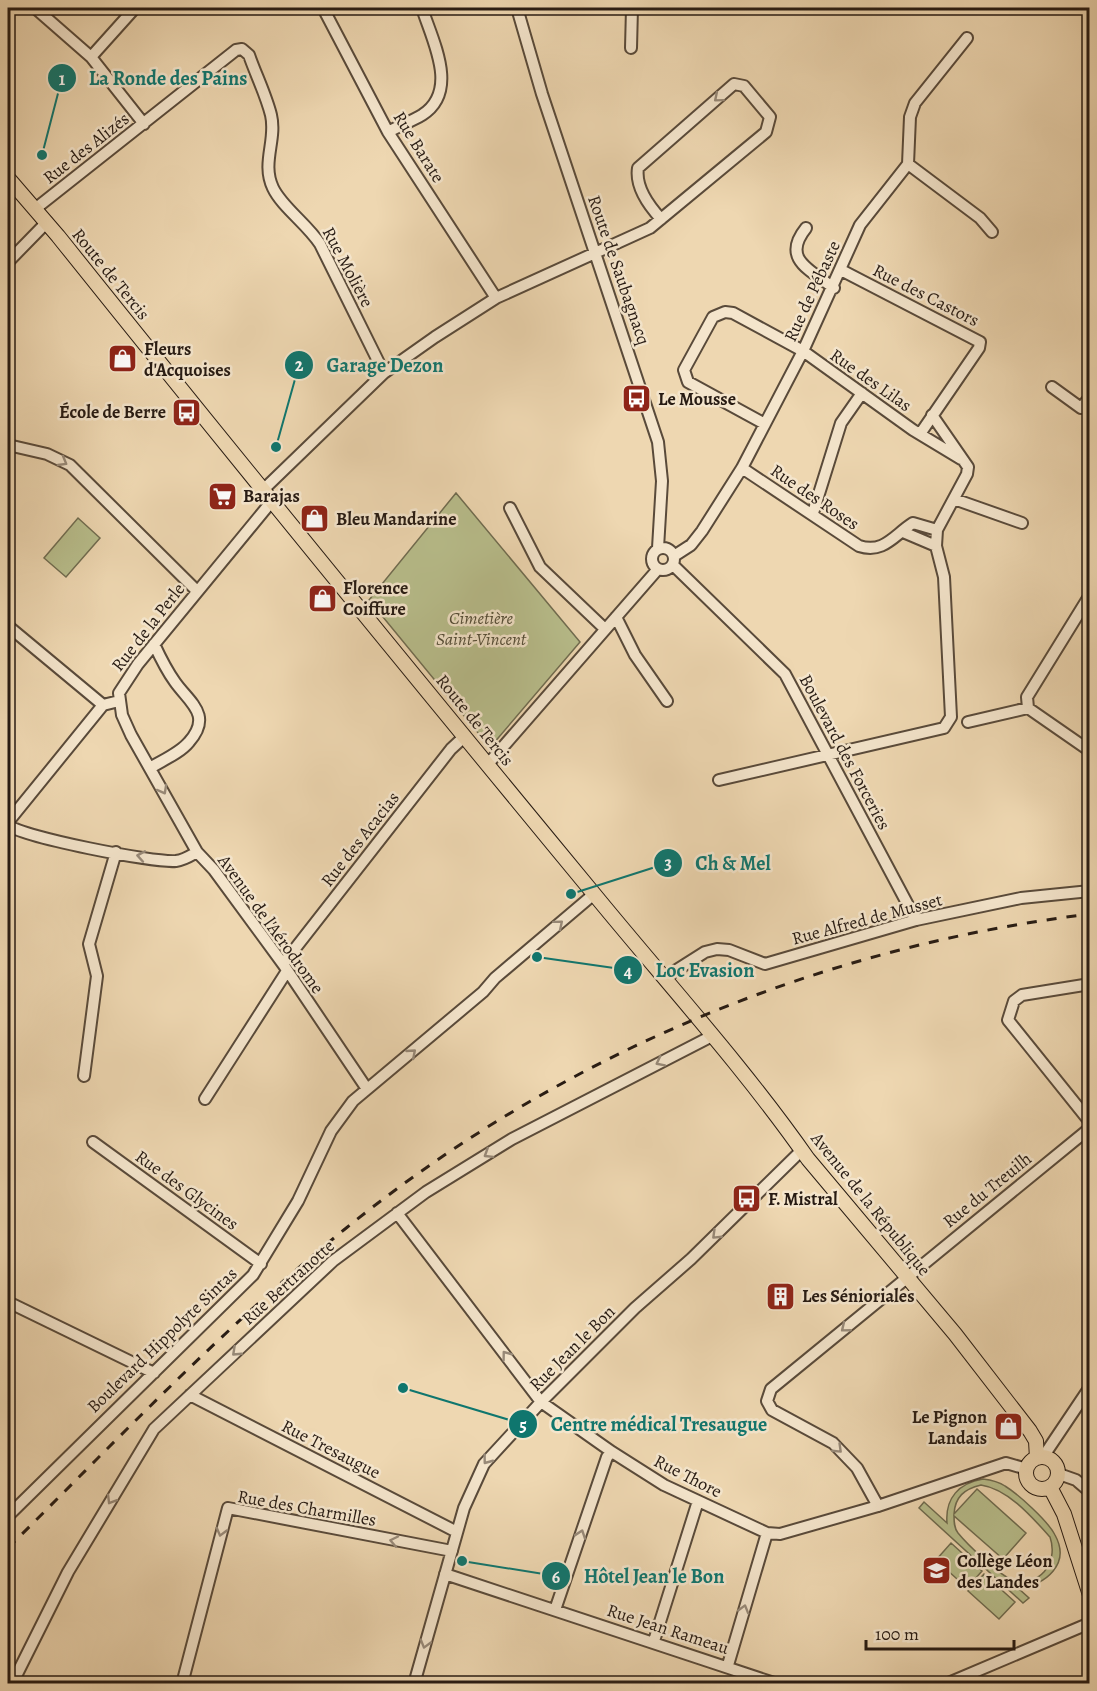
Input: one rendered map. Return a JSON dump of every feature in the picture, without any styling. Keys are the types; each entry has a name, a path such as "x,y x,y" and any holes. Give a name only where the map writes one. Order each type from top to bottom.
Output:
{"main road":[{"name":"Route de Tercis","path":"8,178 664,978"},
{"name":"Avenue de la République","path":"664,978 906,1278 955,1334 1030,1431 1036,1441 1036,1461"},
{"path":"1053,1460 1059,1473 1056,1482 1050,1488 1040,1489 1030,1484 1036,1461 1053,1460"},
{"path":"1050,1488 1064,1514 1089,1595"}],"street":[{"path":"35,8 91,57 144,124"},
{"path":"91,57 135,8"},
{"name":"Rue Barate","path":"323,8 388,132 496,298"},
{"path":"388,132 423,114 438,98 442,87 442,74 422,8"},
{"name":"Route de Saubagnacq","path":"517,8 542,94 658,442 662,481 658,548"},
{"path":"631,48 632,8"},
{"path":"646,8 657,8"},
{"path":"966,38 915,103 910,117 908,165 980,218 992,232"},
{"name":"Rue des Alizés","path":"35,209 236,50 242,49"},
{"name":"Rue Molière","path":"242,49 249,55 272,116 268,173 273,188 320,244 384,373"},
{"name":"Rue de la Perle","path":"197,852 122,715 119,701 124,683 197,591 267,495 384,373 496,298 650,228 661,219 765,132 770,117 744,86 734,84 642,162 637,173 639,182 647,204 661,219"},
{"name":"Rue de Pébaste","path":"674,560 691,545 702,531 741,468 834,288 860,225 908,165"},
{"path":"8,262 46,222"},
{"path":"806,228 798,238 795,249 798,261 834,288"},
{"name":"Rue des Castors","path":"841,270 980,342 979,348 920,434"},
{"name":"Rue des Lilas","path":"765,424 688,381 684,370 713,317 725,312 733,313 803,351 920,434"},
{"path":"1052,387 1081,408 1089,397"},
{"path":"813,513 841,423 862,393"},
{"path":"719,780 944,728 948,723 951,717 944,577 936,546 937,530 967,474 966,462 932,416"},
{"path":"920,434 966,462"},
{"path":"8,446 47,454 70,465 197,591"},
{"name":"Rue des Roses","path":"741,468 813,513 859,546 869,549 882,547 913,523 937,530"},
{"path":"954,499 1022,523"},
{"path":"510,508 540,567 605,629"},
{"path":"903,531 936,546"},
{"path":"658,548 669,548 674,560 665,570 658,568 652,559 658,548"},
{"name":"Boulevard des Forceries","path":"674,560 785,674 916,920"},
{"path":"488,764 658,568"},
{"path":"1028,708 1027,697 1089,595"},
{"path":"616,617 635,655 667,701"},
{"path":"8,626 103,705"},
{"path":"150,768 189,743 200,720 197,708 175,683 154,645"},
{"path":"8,824 103,705 119,701"},
{"path":"968,722 1028,708 1089,751"},
{"name":"Rue des Acacias","path":"206,1099 285,967 451,749 465,736"},
{"name":"Avenue de l'Aérodrome","path":"8,824 39,837 174,861 197,852 214,870 285,967 367,1089"},
{"path":"84,1076 97,976 89,944 116,852"},
{"name":"Rue Alfred de Musset","path":"664,978 705,952 717,949 729,950 765,964 916,920 1021,898 1089,891"},
{"name":"Boulevard Hippolyte Sintas","path":"8,1516 225,1305 261,1264 298,1201 331,1131 353,1101 391,1072 483,992 495,978 594,894"},
{"path":"1089,984 1022,995 1014,1001 1008,1020 1089,1122"},
{"name":"Rue Bertranotte","path":"12,1683 26,1659 45,1614 148,1438 190,1395 333,1261 397,1213 512,1139 712,1035"},
{"name":"Rue du Treuilh","path":"878,1506 857,1468 833,1443 772,1410 767,1401 771,1389 1089,1128"},
{"name":"Rue des Glycines","path":"93,1142 261,1264"},
{"name":"Rue Jean le Bon","path":"414,1683 457,1532 474,1482 484,1464 541,1402 635,1308 691,1259 802,1150"},
{"name":"Rue Thore","path":"397,1213 541,1402 664,1485 767,1533"},
{"path":"8,1302 154,1374"},
{"path":"728,1665 767,1533 780,1534 878,1506 1006,1463 1036,1461 1089,1387"},
{"name":"Rue Tresaugue","path":"190,1395 457,1532"},
{"path":"555,1610 607,1457 612,1452"},
{"path":"1059,1473 1076,1480 1089,1492"},
{"path":"654,1641 698,1501"},
{"name":"Rue des Charmilles","path":"182,1683 228,1508 452,1551"},
{"name":"Rue Jean Rameau","path":"445,1574 728,1665 777,1683"},
{"path":"946,1683 1089,1623"}],"green space":[{"name":"Cimetière Saint-Vincent","path":"456,493 580,642 493,744 488,745 369,600"},
{"path":"78,518 100,538 66,577 44,558"},
{"path":"986,1479 1005,1486 1032,1508 1055,1535 1059,1545 1058,1564 1046,1578 1038,1583 1018,1588 1029,1598 1023,1603 919,1508 924,1502 947,1523 948,1506 951,1499 961,1488 974,1481","holes":["981,1485 991,1488 1019,1505 1050,1537 1052,1556 1044,1572 1038,1577 1021,1581 1011,1579 983,1559 957,1531 954,1516 1003,1559 1026,1533 977,1489 954,1514 958,1498 965,1491"]},
{"path":"951,1543 982,1571 967,1588 936,1560"},
{"path":"984,1574 1015,1602 999,1619 968,1591"}],"railway":[{"path":"8,1548 257,1304 345,1229 427,1167 513,1111 603,1062 695,1019 791,983 889,953 989,930 1090,914"}],"place":[{"name":"La Ronde des Pains","path":"42,155"},
{"name":"Fleurs d'Acquoises","path":"123,359"},
{"name":"Le Mousse","path":"637,399"},
{"name":"École de Berre","path":"187,412"},
{"name":"Garage Dezon","path":"276,447"},
{"name":"Barajas","path":"222,496"},
{"name":"Bleu Mandarine","path":"315,519"},
{"name":"Florence Coiffure","path":"322,598"},
{"name":"Ch & Mel","path":"571,894"},
{"name":"Loc Evasion","path":"537,957"},
{"name":"F. Mistral","path":"747,1199"},
{"name":"Les Sénioriales","path":"781,1296"},
{"name":"Centre médical Tresaugue","path":"403,1388"},
{"name":"Le Pignon Landais","path":"1008,1427"},
{"name":"Hôtel Jean le Bon","path":"462,1561"},
{"name":"Collège Léon des Landes","path":"936,1571"}]}
